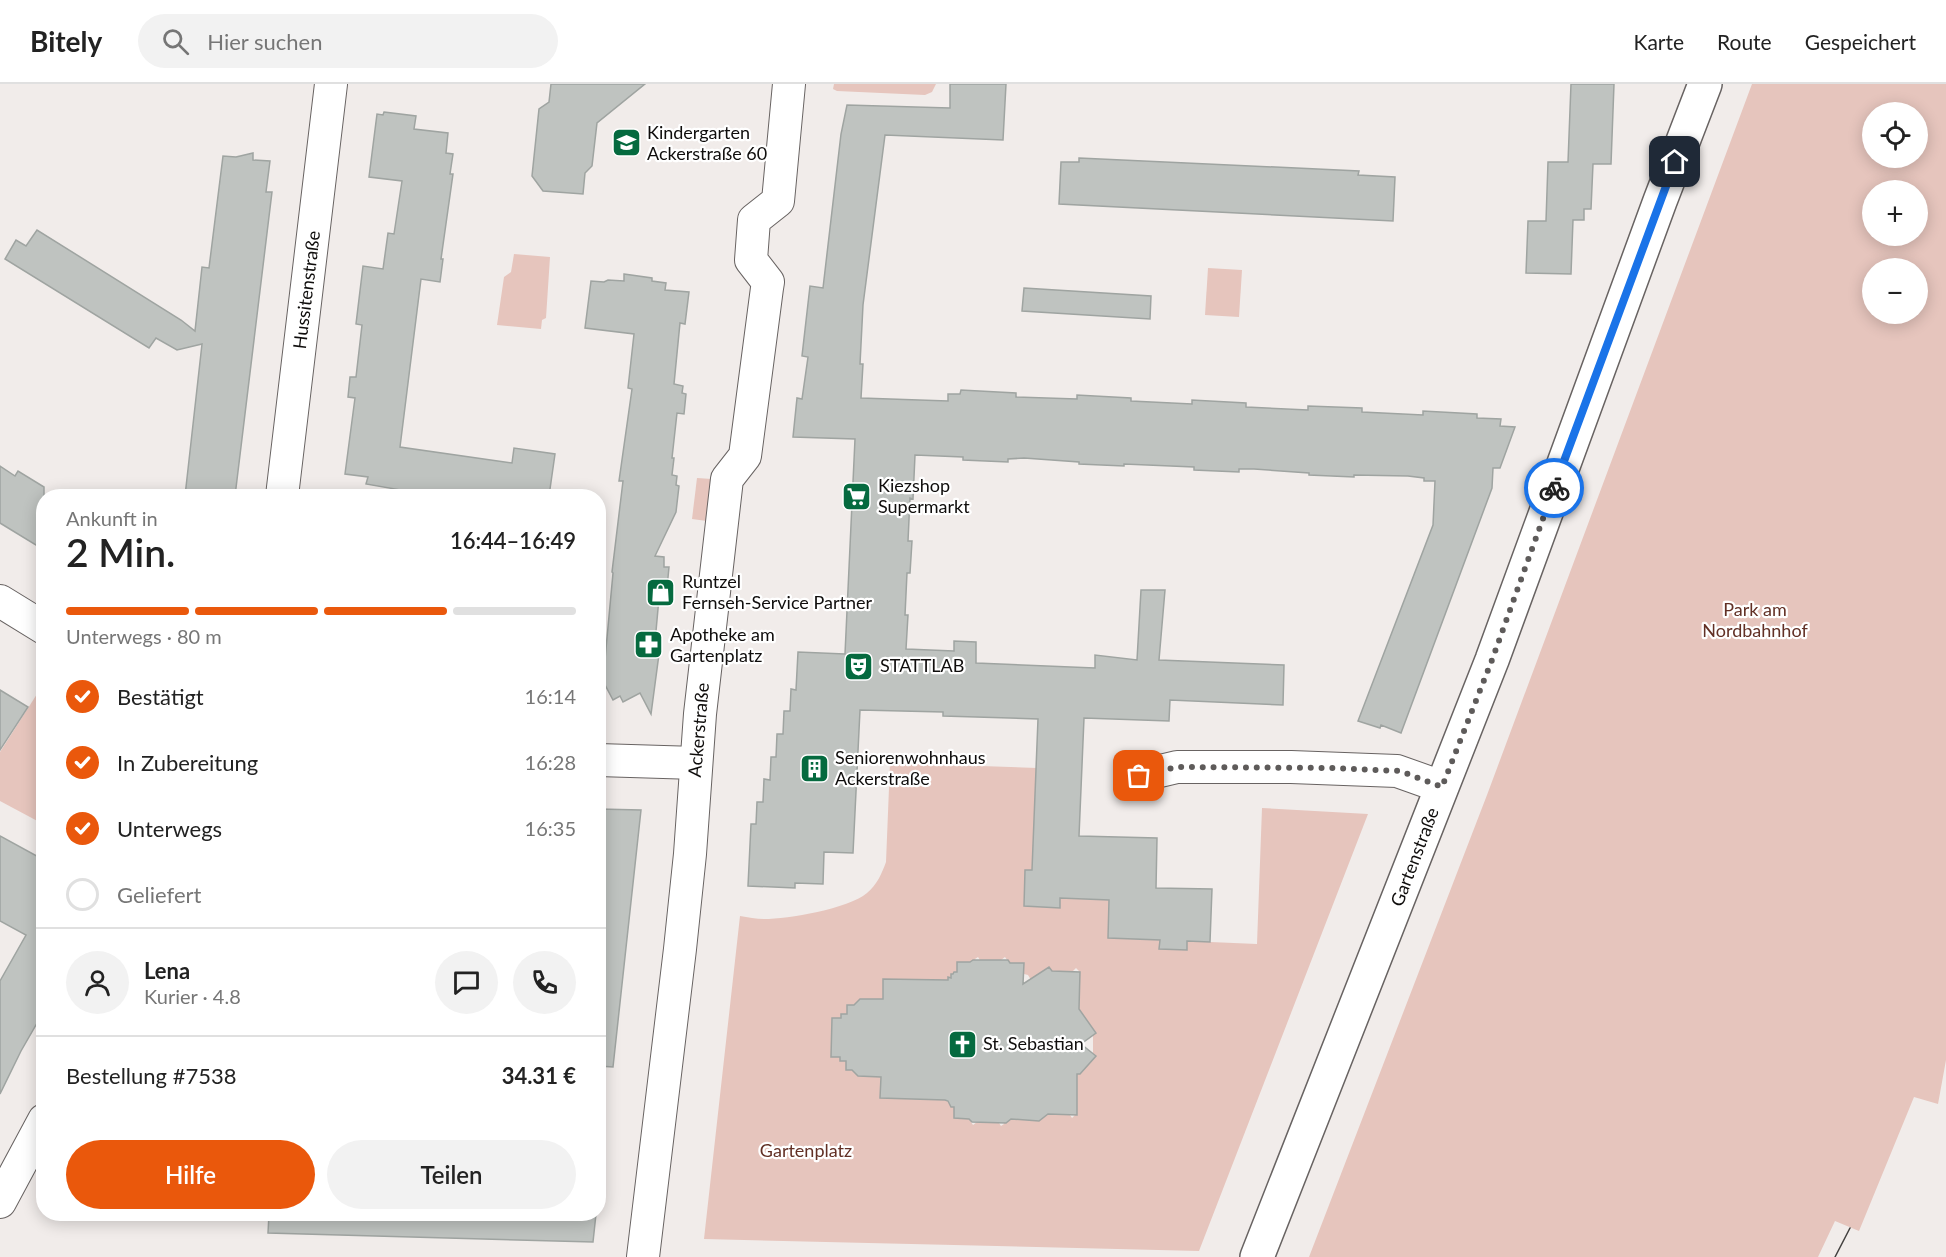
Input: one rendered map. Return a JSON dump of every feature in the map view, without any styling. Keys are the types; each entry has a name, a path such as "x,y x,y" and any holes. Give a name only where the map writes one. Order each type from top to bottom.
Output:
{"street":[{"name":"Hussitenstraße","path":"283,489 331,84"},
{"name":"Ackerstraße","path":"643,1257 680,949 690,854 700,714 727,479 745,456 768,282 751,260 754,220 778,201 789,84"},
{"name":"Gartenstraße","path":"1257,1257 1492,660 1614,324 1705,84"},
{"path":"0,602 36,623"},
{"path":"606,760 696,763"},
{"path":"1139,776 1177,767 1385,770 1400,771 1442,787"},
{"path":"0,1202 36,1135"}],"green space":[{"path":"834,84 936,84 932,92 925,95 837,91 833,89"},
{"name":"Park am Nordbahnhof","path":"1752,84 1946,84 1946,1060 1938,1104 1914,1097 1859,1231 1835,1221 1818,1257 1309,1257 1487,795"},
{"path":"514,254 550,257 546,318 542,320 541,329 497,325 504,277 511,272"},
{"path":"1208,268 1242,270 1239,317 1205,315"},
{"path":"697,478 712,479 707,521 692,519"},
{"path":"36,696 36,820 0,801 0,752"},
{"name":"Gartenplatz","path":"890,763 1037,768 1032,870 1025,871 1024,906 1060,908 1060,898 1109,900 1108,938 1160,940 1160,949 1186,950 1187,941 1257,944 1262,808 1368,814 1199,1251 704,1239 740,916 764,919 788,917 846,904 871,890 879,879 886,862","holes":["978,957 980,960 1001,960 1005,957 1007,960 1005,966 1024,963 1024,974 1028,975 1031,980 1049,967 1052,971 1072,972 1076,968 1079,971 1076,974 1075,1006 1090,1031 1093,1029 1096,1033 1093,1035 1093,1053 1096,1056 1078,1070 1078,1074 1074,1074 1077,1078 1073,1083 1075,1115 1072,1118 1070,1115 1048,1114 1043,1117 1015,1119 1014,1117 1003,1121 1004,1124 1001,1126 999,1123 977,1122 973,1125 971,1122 973,1120 961,1116 961,1118 954,1118 954,1107 951,1107 945,1096 881,1098 881,1077 858,1076 852,1070 846,1069 846,1061 840,1061 840,1057 831,1057 832,1018 841,1018 841,1014 847,1014 847,1005 854,1005 860,999 871,999 874,1006 878,1003 878,999 883,999 883,979 948,982 948,978 951,978 954,972 976,961"]}],"building":[{"path":"551,84 645,84 597,123 592,166 585,173 583,194 543,191 532,176 539,109 549,102"},
{"path":"950,84 1006,84 1003,140 885,135 863,305 861,398 948,401 948,394 960,394 961,390 1016,393 1016,397 1077,399 1077,395 1192,404 1192,400 1246,403 1246,407 1308,410 1308,406 1362,408 1362,412 1423,415 1423,411 1477,414 1477,418 1501,419 1500,426 1515,427 1500,468 1493,468 1492,488 1401,733 1381,725 1380,728 1358,721 1433,525 1435,481 1424,481 1424,478 1408,476 1354,475 1354,477 1254,469 1239,469 1239,472 1194,470 1194,467 1079,464 1079,462 1024,458 1008,459 1008,462 915,455 908,541 912,541 910,573 907,573 906,649 954,651 954,641 976,642 976,663 1095,668 1095,655 1137,660 1141,590 1165,590 1159,660 1284,665 1283,705 1170,700 1169,721 1084,718 1079,836 1157,838 1156,888 1212,889 1210,942 1187,941 1187,950 1159,949 1160,940 1108,938 1109,900 1060,898 1060,908 1024,906 1025,870 1032,870 1038,719 943,716 943,712 860,710 853,853 824,852 823,884 795,883 795,888 748,886 751,824 756,824 757,802 763,802 764,779 770,780 771,757 776,757 777,734 783,734 784,711 790,711 791,689 796,690 798,652 845,654 855,439 793,437 797,398 802,399 808,357 802,356 810,286 823,288 841,134 847,105 950,108"},
{"path":"1571,84 1614,84 1611,164 1593,164 1591,209 1584,209 1584,220 1573,220 1571,274 1526,273 1528,221 1546,221 1548,162 1568,162"},
{"path":"384,112 416,116 414,129 448,133 446,153 453,154 450,174 453,174 440,282 421,279 400,447 512,463 514,448 555,454 550,489 395,489 366,484 368,477 345,474 355,398 348,397 350,377 356,377 362,325 356,324 363,266 383,269 388,233 394,234 402,181 369,177 377,114 383,115"},
{"path":"253,153 253,160 270,161 266,192 272,192 236,489 186,489 202,344 177,350 156,338 149,348 5,259 16,240 26,246 37,230 195,331 202,267 209,268 223,156 236,157"},
{"path":"1079,158 1359,171 1358,175 1395,177 1393,221 1059,204 1061,162 1079,162"},
{"path":"624,274 652,278 652,281 666,283 665,290 689,292 685,324 680,323 674,384 683,386 682,393 686,394 684,414 677,413 672,458 674,458 672,475 677,476 676,485 679,486 676,512 655,556 664,557 664,567 669,567 666,598 659,598 654,653 659,654 651,714 640,693 623,702 620,696 613,700 606,687 606,649 612,572 623,481 619,481 632,389 628,388 634,334 585,328 591,281 624,281"},
{"path":"1024,288 1151,296 1150,319 1022,311"},
{"path":"0,466 15,476 18,471 44,489 36,489 36,545 0,523"},
{"path":"0,690 28,707 0,750"},
{"path":"606,809 641,810 613,1067 606,1067"},
{"path":"0,836 36,856 36,1025 0,1094 0,981 26,935 0,921"},
{"name":"St. Sebastian","path":"1008,960 1010,963 1024,963 1023,984 1049,967 1052,971 1080,972 1079,1009 1096,1033 1081,1044 1096,1056 1080,1074 1077,1074 1077,1115 1048,1114 1039,1121 1011,1119 1006,1123 972,1122 969,1119 954,1118 954,1107 951,1107 945,1100 880,1098 881,1077 858,1076 852,1070 846,1070 846,1061 840,1061 840,1057 831,1057 832,1018 841,1018 841,1014 847,1014 847,1005 854,1005 860,999 883,999 883,979 948,980 951,974 957,972 957,962"},
{"path":"269,1221 595,1221 593,1242 268,1233"}],"tram line":[{"path":"1835,1257 1850,1228"}],"way so far":[{"path":"1139,776 1177,767 1333,768 1400,771 1442,787 1492,660 1554,488"}],"place":[{"name":"Kindergarten Ackerstraße 60","path":"626,143"},
{"name":"Kiezshop Supermarkt","path":"857,496"},
{"name":"Runtzel Fernseh-Service Partner","path":"661,592"},
{"name":"Apotheke am Gartenplatz","path":"649,645"},
{"name":"STATTLAB","path":"859,666"},
{"name":"Seniorenwohnhaus Ackerstraße","path":"814,768"},
{"name":"St. Sebastian","path":"962,1044"}],"route":[{"path":"1554,488 1675,162"}]}
